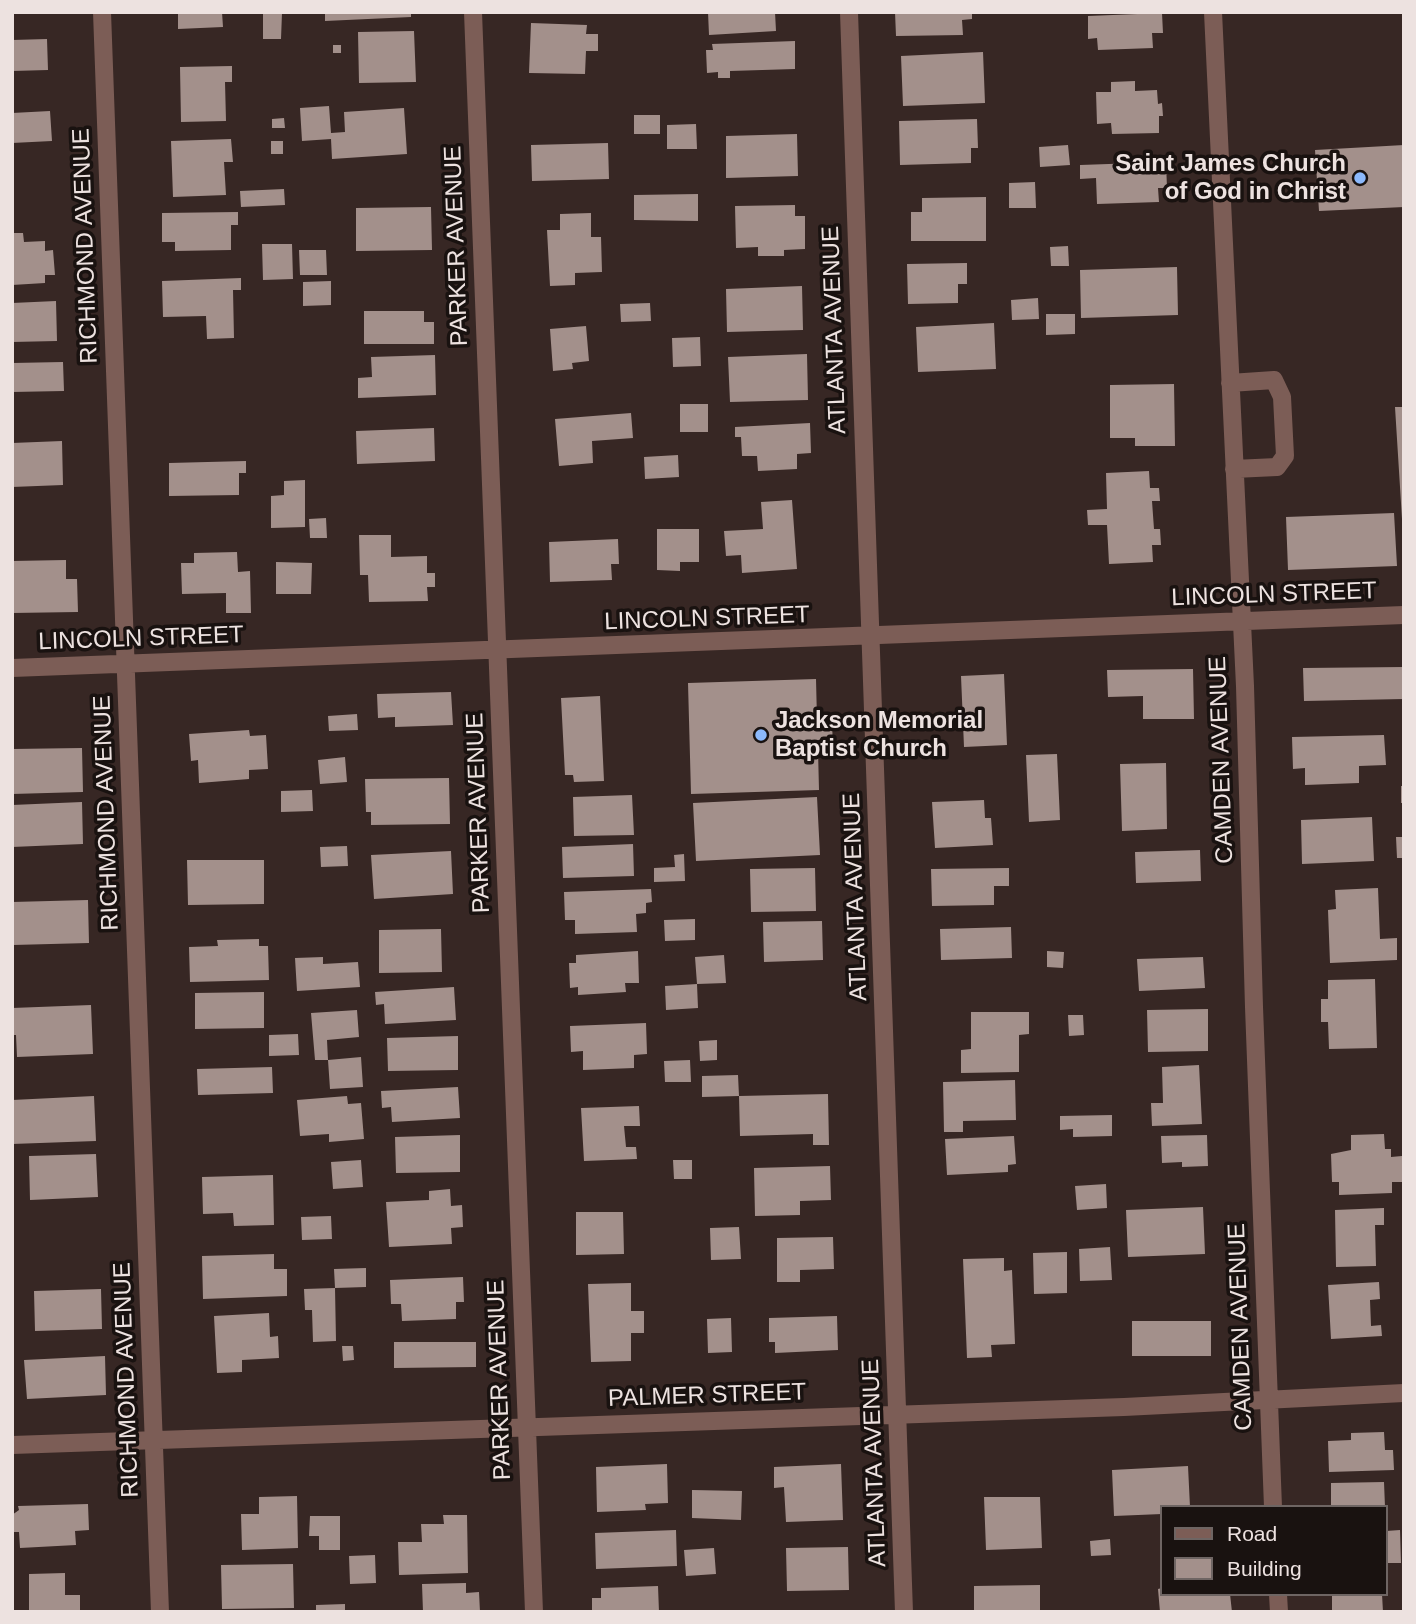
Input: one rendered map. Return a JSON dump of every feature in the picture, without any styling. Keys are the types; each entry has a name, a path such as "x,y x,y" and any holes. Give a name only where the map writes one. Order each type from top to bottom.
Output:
{"street":[{"name":"RICHMOND AVENUE","path":"102,12 160,1612"},
{"name":"PARKER AVENUE","path":"473,12 534,1612"},
{"name":"ATLANTA AVENUE","path":"849,12 904,1612"},
{"name":"CAMDEN AVENUE","path":"1213,12 1241,620 1273,1505"},
{"path":"1230,383 1275,380 1282,397 1285,456 1277,467 1234,468"},
{"name":"LINCOLN STREET","path":"12,668 498,652 1404,615"},
{"name":"PALMER STREET","path":"12,1445 1404,1393"}],"building":[{"path":"178,12 222,12 223,27 178,29"},
{"path":"325,12 411,12 411,17 325,21"},
{"path":"708,12 775,12 776,31 709,35"},
{"path":"895,12 972,12 972,19 962,20 963,35 896,36"},
{"path":"263,13 282,13 281,39 263,39"},
{"path":"1162,13 1163,33 1152,33 1153,48 1098,50 1097,38 1088,39 1088,16"},
{"path":"531,23 587,25 586,34 598,34 598,51 586,51 585,74 529,73"},
{"path":"414,31 416,82 359,83 358,32"},
{"path":"47,39 48,70 12,71 12,40"},
{"path":"795,41 795,69 730,71 730,78 718,78 718,72 707,73 706,50 713,50 712,44"},
{"path":"333,45 341,45 341,53 333,53"},
{"path":"983,52 985,103 903,106 901,56"},
{"path":"232,66 232,82 225,82 226,121 181,122 180,67"},
{"path":"1135,81 1135,91 1157,90 1158,104 1162,103 1163,116 1159,116 1159,133 1112,134 1111,123 1097,124 1096,92 1111,92 1111,82"},
{"path":"329,106 331,133 345,132 344,112 404,108 407,154 332,159 331,139 302,141 300,108"},
{"path":"50,111 52,141 12,143 12,113"},
{"path":"634,115 660,115 660,134 634,134"},
{"path":"284,118 285,128 272,128 272,119"},
{"path":"977,119 978,148 971,148 971,163 900,165 899,121"},
{"path":"696,124 697,149 667,149 667,125"},
{"path":"797,134 798,176 726,178 726,136"},
{"path":"231,139 233,162 224,162 226,195 173,197 171,141"},
{"path":"271,141 283,141 283,154 271,154"},
{"path":"608,143 609,179 532,181 531,145"},
{"path":"1068,145 1070,165 1040,167 1039,147"},
{"name":"Saint James Church of God in Christ","path":"1404,145 1404,207 1319,211 1315,150"},
{"path":"1166,162 1167,188 1158,188 1159,202 1097,204 1096,178 1080,179 1080,165"},
{"path":"1035,182 1036,208 1009,208 1009,183"},
{"path":"284,189 285,205 241,207 240,191"},
{"path":"698,194 698,221 634,220 634,195"},
{"path":"986,197 986,241 911,241 911,212 922,212 922,198"},
{"path":"795,205 795,216 805,216 805,249 784,250 784,256 758,256 758,247 736,248 735,206"},
{"path":"431,207 432,250 356,251 356,208"},
{"path":"238,212 238,225 231,225 231,250 175,251 175,242 162,242 162,213"},
{"path":"591,213 591,237 601,237 602,272 575,273 575,285 550,286 547,230 560,230 560,214"},
{"path":"12,233 23,233 24,242 45,241 45,251 53,250 55,275 45,275 45,283 12,285"},
{"path":"262,244 292,244 293,279 263,280"},
{"path":"1068,246 1069,266 1051,266 1050,247"},
{"path":"299,250 326,250 327,275 300,275"},
{"path":"967,263 967,284 958,284 958,303 908,304 907,264"},
{"path":"1177,267 1178,315 1081,318 1080,270"},
{"path":"241,278 241,290 233,290 234,338 207,339 206,316 163,317 162,281"},
{"path":"331,281 331,305 303,306 303,282"},
{"path":"802,286 803,330 727,332 726,289"},
{"path":"1038,298 1039,319 1012,320 1011,300"},
{"path":"56,301 57,341 12,342 12,303"},
{"path":"650,303 651,321 621,322 620,304"},
{"path":"364,311 424,311 424,322 434,322 434,344 364,344"},
{"path":"1046,314 1075,314 1075,334 1046,335"},
{"path":"994,323 996,369 918,372 916,327"},
{"path":"586,326 589,361 572,363 573,369 553,371 550,329"},
{"path":"700,337 701,366 673,367 672,338"},
{"path":"807,354 808,400 730,402 728,357"},
{"path":"435,355 436,395 358,398 358,378 372,377 371,357"},
{"path":"63,362 64,391 12,392 12,363"},
{"path":"1174,384 1175,446 1135,446 1135,438 1110,438 1110,385"},
{"path":"680,404 708,404 708,432 680,432"},
{"path":"1395,407 1404,407 1404,519 1402,519"},
{"path":"631,413 633,438 592,441 593,463 559,466 555,419"},
{"path":"810,423 811,453 797,454 797,469 758,471 757,456 742,456 741,437 735,437 735,427"},
{"path":"434,428 435,461 357,464 356,431"},
{"path":"62,441 63,485 12,487 12,443"},
{"path":"678,455 679,477 645,479 644,457"},
{"path":"246,461 246,473 239,473 239,495 169,496 169,463"},
{"path":"1149,471 1150,488 1159,488 1160,501 1152,501 1154,529 1160,529 1161,545 1152,545 1153,562 1109,564 1107,525 1088,525 1087,510 1107,509 1106,473"},
{"path":"305,480 305,527 271,528 271,496 284,495 284,481"},
{"path":"792,500 797,569 742,573 741,555 726,556 724,531 763,529 761,502"},
{"path":"1394,513 1397,566 1288,570 1286,517"},
{"path":"326,518 327,538 310,538 309,519"},
{"path":"657,529 699,529 699,562 680,562 680,571 657,570"},
{"path":"359,535 391,535 391,557 427,556 427,573 435,573 435,587 427,587 428,601 369,602 368,575 360,575"},
{"path":"618,539 619,564 611,564 612,580 550,582 549,542"},
{"path":"237,552 238,572 250,571 251,613 226,613 226,593 182,594 181,563 194,563 194,553"},
{"path":"66,560 66,579 77,579 78,612 12,613 12,561"},
{"path":"276,562 312,563 311,594 276,594"},
{"path":"1404,667 1404,699 1304,701 1303,668"},
{"path":"1193,669 1194,719 1143,719 1143,696 1108,697 1107,670"},
{"path":"1004,674 1007,745 964,747 961,676"},
{"name":"Jackson Memorial Baptist Church","path":"816,679 817,720 832,720 833,750 818,750 819,790 691,794 688,683"},
{"path":"451,692 453,725 395,727 395,717 378,718 377,694"},
{"path":"600,696 604,781 574,782 573,775 565,775 561,698"},
{"path":"357,714 358,730 329,731 328,716"},
{"path":"249,730 250,736 266,735 268,769 249,770 249,779 199,783 198,760 191,761 189,734"},
{"path":"1384,735 1386,765 1359,766 1359,783 1305,785 1305,768 1293,769 1292,737"},
{"path":"82,748 83,792 12,794 12,749"},
{"path":"1057,754 1060,820 1029,822 1026,755"},
{"path":"345,757 347,782 320,784 318,760"},
{"path":"1166,763 1167,829 1122,831 1120,764"},
{"path":"449,778 450,824 371,825 371,812 366,812 365,779"},
{"path":"1401,786 1404,786 1404,803 1401,803"},
{"path":"312,790 313,811 281,812 281,791"},
{"path":"632,795 634,835 574,836 573,797"},
{"path":"817,797 820,855 696,861 693,803"},
{"path":"984,800 985,818 991,818 993,845 935,848 932,802"},
{"path":"82,802 83,844 12,847 12,805"},
{"path":"1372,817 1374,861 1302,864 1301,820"},
{"path":"1396,837 1404,837 1404,858 1397,858"},
{"path":"633,844 634,876 563,878 562,847"},
{"path":"347,846 348,866 321,867 320,847"},
{"path":"1200,850 1201,881 1136,883 1135,852"},
{"path":"451,851 453,894 374,899 371,855"},
{"path":"684,854 685,881 654,882 654,868 675,867 674,855"},
{"path":"187,860 264,860 264,904 188,905"},
{"path":"815,868 816,911 751,912 750,869"},
{"path":"1009,868 1009,886 994,886 994,905 932,906 931,869"},
{"path":"1378,888 1380,939 1397,938 1397,960 1330,963 1328,910 1336,909 1335,890"},
{"path":"651,889 652,902 646,903 646,913 636,914 637,932 575,934 575,920 565,920 564,892"},
{"path":"88,900 89,943 13,945 12,902"},
{"path":"695,919 695,940 665,941 664,920"},
{"path":"822,921 823,960 764,962 763,922"},
{"path":"1011,927 1012,958 941,960 940,929"},
{"path":"441,929 442,972 379,973 379,930"},
{"path":"259,939 259,946 268,946 269,980 190,982 189,947 218,946 217,940"},
{"path":"638,951 639,983 625,983 626,992 578,995 578,987 570,988 569,963 576,963 576,955"},
{"path":"1047,951 1064,952 1063,968 1047,967"},
{"path":"724,955 726,983 697,984 695,957"},
{"path":"323,957 323,964 358,962 360,987 297,991 295,958"},
{"path":"1203,957 1205,988 1139,991 1137,959"},
{"path":"1375,979 1377,1048 1329,1049 1328,1022 1321,1022 1321,999 1328,999 1328,980"},
{"path":"697,984 698,1008 666,1010 665,986"},
{"path":"454,987 456,1020 385,1024 384,1004 376,1005 375,992"},
{"path":"264,992 264,1028 195,1029 195,993"},
{"path":"91,1005 93,1054 17,1057 16,1035 12,1035 12,1008"},
{"path":"1208,1009 1208,1051 1148,1052 1147,1010"},
{"path":"357,1010 359,1037 327,1040 328,1060 315,1060 311,1013"},
{"path":"971,1012 1029,1012 1029,1034 1019,1035 1019,1072 961,1073 961,1050 971,1049"},
{"path":"1068,1015 1083,1015 1084,1035 1069,1036"},
{"path":"646,1023 647,1054 634,1055 634,1068 583,1070 583,1051 571,1052 570,1026"},
{"path":"298,1034 299,1055 269,1056 269,1035"},
{"path":"458,1036 458,1070 388,1071 387,1038"},
{"path":"717,1040 717,1060 700,1061 699,1041"},
{"path":"361,1057 363,1087 330,1089 328,1060"},
{"path":"690,1060 691,1082 665,1082 664,1061"},
{"path":"1199,1065 1202,1124 1152,1126 1151,1103 1163,1103 1162,1067"},
{"path":"272,1067 273,1093 198,1095 197,1069"},
{"path":"738,1075 739,1096 702,1097 702,1076"},
{"path":"1015,1080 1016,1120 963,1121 963,1132 944,1132 943,1082"},
{"path":"458,1087 460,1118 392,1122 391,1107 382,1108 381,1091"},
{"path":"828,1094 829,1145 813,1145 813,1134 740,1136 739,1096"},
{"path":"94,1096 96,1141 12,1144 12,1100"},
{"path":"347,1096 348,1104 361,1103 364,1139 329,1142 329,1134 300,1136 297,1100"},
{"path":"639,1106 640,1126 624,1126 626,1147 636,1147 637,1159 584,1161 581,1108"},
{"path":"1112,1115 1112,1136 1073,1137 1073,1129 1060,1130 1060,1116"},
{"path":"1384,1134 1385,1149 1391,1149 1391,1157 1402,1156 1402,1182 1392,1182 1392,1193 1339,1195 1339,1182 1332,1182 1331,1154 1351,1150 1351,1135"},
{"path":"460,1135 460,1172 396,1173 395,1137"},
{"path":"1207,1135 1208,1166 1182,1167 1182,1162 1162,1163 1161,1136"},
{"path":"1014,1136 1016,1164 1008,1165 1008,1172 947,1175 945,1139"},
{"path":"96,1154 98,1197 30,1200 29,1156"},
{"path":"361,1160 363,1187 333,1189 331,1162"},
{"path":"673,1160 692,1160 692,1179 674,1179"},
{"path":"830,1166 831,1200 800,1201 800,1215 755,1216 754,1168"},
{"path":"273,1175 274,1225 234,1226 233,1213 203,1214 202,1177"},
{"path":"1106,1184 1107,1208 1077,1210 1075,1186"},
{"path":"450,1189 451,1206 462,1205 463,1227 451,1228 452,1244 389,1247 386,1202 429,1200 429,1191"},
{"path":"1203,1207 1205,1254 1128,1257 1126,1210"},
{"path":"1384,1208 1384,1225 1375,1225 1376,1266 1336,1267 1335,1210"},
{"path":"576,1212 623,1212 624,1254 576,1255"},
{"path":"331,1216 332,1239 302,1240 301,1217"},
{"path":"739,1227 741,1259 711,1260 710,1228"},
{"path":"833,1237 834,1269 800,1270 800,1282 777,1282 777,1238"},
{"path":"1110,1247 1112,1280 1080,1281 1079,1249"},
{"path":"1067,1252 1067,1293 1034,1294 1033,1253"},
{"path":"274,1254 274,1269 287,1269 287,1296 203,1299 202,1256"},
{"path":"1004,1258 1004,1271 1012,1270 1015,1344 991,1345 992,1357 967,1358 963,1259"},
{"path":"366,1268 366,1287 335,1288 334,1269"},
{"path":"463,1277 464,1302 456,1302 456,1319 402,1321 401,1304 391,1304 390,1280"},
{"path":"1379,1282 1380,1299 1370,1300 1371,1326 1381,1325 1382,1336 1331,1339 1328,1285"},
{"path":"631,1283 631,1311 644,1311 644,1333 631,1333 631,1361 591,1362 588,1284"},
{"path":"335,1288 336,1341 313,1342 312,1310 305,1310 304,1289"},
{"path":"101,1289 102,1329 35,1331 34,1291"},
{"path":"269,1313 270,1337 278,1336 279,1358 242,1360 242,1372 217,1373 214,1316"},
{"path":"837,1316 838,1350 775,1353 775,1342 769,1342 769,1318"},
{"path":"731,1318 732,1352 708,1353 707,1319"},
{"path":"1132,1321 1211,1321 1211,1356 1132,1356"},
{"path":"394,1342 476,1342 476,1367 394,1368"},
{"path":"342,1346 353,1346 354,1360 343,1361"},
{"path":"105,1356 106,1395 27,1399 24,1360"},
{"path":"1384,1432 1385,1450 1393,1450 1394,1470 1329,1472 1328,1441 1351,1440 1351,1433"},
{"path":"667,1464 668,1503 645,1504 646,1510 597,1512 596,1467"},
{"path":"841,1464 843,1520 786,1522 784,1487 774,1488 774,1467"},
{"path":"1188,1466 1190,1505 1160,1505 1160,1514 1114,1516 1112,1470"},
{"path":"1384,1482 1385,1505 1331,1505 1331,1483"},
{"path":"692,1490 742,1491 741,1520 692,1518"},
{"path":"297,1496 298,1548 242,1550 241,1514 259,1514 259,1497"},
{"path":"984,1497 1040,1497 1042,1548 986,1550"},
{"path":"88,1504 89,1530 75,1531 76,1545 20,1548 19,1532 12,1532 12,1515 19,1510 18,1506"},
{"path":"443,1515 467,1515 468,1573 399,1575 398,1542 422,1542 421,1524 444,1524"},
{"path":"310,1516 340,1516 340,1550 319,1550 319,1536 309,1536"},
{"path":"676,1530 677,1566 596,1569 595,1533"},
{"path":"1400,1530 1401,1563 1388,1563 1388,1531"},
{"path":"1110,1539 1111,1555 1091,1556 1090,1541"},
{"path":"848,1547 849,1590 787,1591 786,1548"},
{"path":"714,1548 716,1574 686,1576 684,1550"},
{"path":"375,1555 376,1583 350,1584 349,1556"},
{"path":"293,1564 294,1608 222,1609 221,1565"},
{"path":"65,1573 65,1595 80,1595 80,1612 29,1612 29,1574"},
{"path":"466,1583 466,1593 479,1592 480,1612 423,1612 422,1584"},
{"path":"1040,1585 1040,1612 974,1612 974,1586"},
{"path":"658,1586 659,1612 592,1612 592,1598 601,1598 601,1588"},
{"path":"1158,1589 1160,1596 1230,1596 1232,1612 1160,1612"},
{"path":"1332,1596 1382,1596 1383,1612 1332,1612"},
{"path":"345,1604 345,1612 316,1612 316,1605"}],"place":[{"name":"Saint James Church of God in Christ","path":"1360,178"},
{"name":"Jackson Memorial Baptist Church","path":"761,735"}]}
